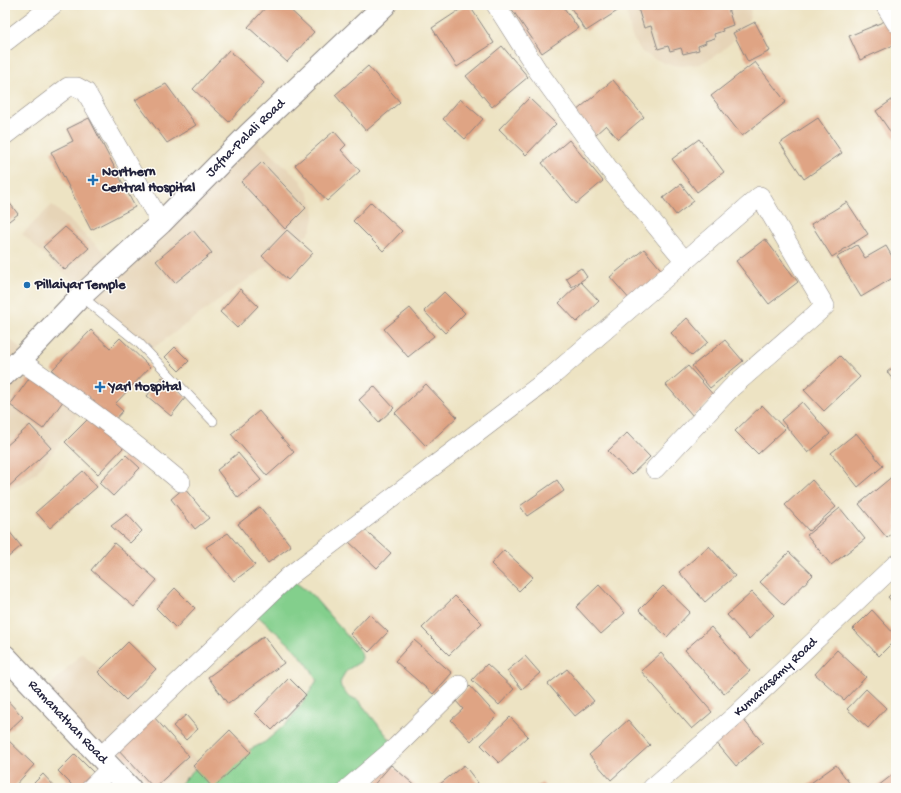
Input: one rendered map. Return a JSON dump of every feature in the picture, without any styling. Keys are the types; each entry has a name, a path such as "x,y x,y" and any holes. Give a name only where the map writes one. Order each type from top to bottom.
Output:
{"main road":[{"name":"Jafna-Palali Road","path":"12,367 81,296 161,223 249,134 385,5"},
{"name":"Ramanathan Road","path":"5,656 130,788"}],"street":[{"path":"5,42 53,5"},
{"path":"496,5 538,71 609,168 685,261"},
{"path":"885,5 896,23"},
{"path":"5,135 68,87 77,87 86,92 161,223"},
{"path":"91,788 105,762 288,577 552,376 760,196 826,306 732,388 655,469"},
{"path":"12,367 75,399 139,447 181,482"},
{"name":"Kumarasamy Road","path":"652,788 737,714 896,564"},
{"path":"348,788 396,747 459,685"}],"lane":[{"path":"81,296 139,343 213,421"}],"shaded area":[{"path":"625,5 751,5 750,17 732,42 718,54 700,64 682,66 667,64 642,52 632,37"},
{"path":"249,134 300,180 314,207 314,218 311,230 294,249 241,284 148,352 22,234 52,205 116,263"},
{"path":"5,334 80,407 67,433 37,472 21,484 5,491"},
{"path":"82,653 148,710 200,764 176,788 130,788 41,695"}],"green space":[{"path":"288,577 311,594 361,652 362,658 360,662 347,670 340,683 341,687 347,695 359,701 396,747 348,788 176,788 200,764 233,758 265,742 288,722 304,701 317,680 304,660 296,651 252,611"}],"building":[{"path":"268,5 285,5 314,32 287,62 248,27"},
{"path":"469,5 494,43 457,67 432,28"},
{"path":"509,5 562,5 578,28 542,53"},
{"path":"569,5 621,5 622,8 586,31"},
{"path":"637,5 727,5 733,25 714,34 715,38 705,41 706,43 698,46 699,50 683,54 681,48 670,51 668,46 658,49 651,26 644,28"},
{"path":"890,19 896,32 896,44 860,60 849,36"},
{"path":"755,22 770,51 748,62 733,33"},
{"path":"502,46 528,77 492,107 466,76"},
{"path":"229,50 264,83 229,122 193,89"},
{"path":"755,62 786,102 742,136 711,96"},
{"path":"368,66 400,102 366,131 335,95"},
{"path":"613,80 644,117 618,139 606,125 595,135 575,112"},
{"path":"166,84 196,125 167,143 135,100"},
{"path":"896,97 896,140 876,111"},
{"path":"529,98 556,124 526,155 499,129"},
{"path":"460,99 483,119 465,139 443,119"},
{"name":"Northern Central Hospital","path":"89,118 135,207 91,230 51,152 73,141 67,129"},
{"path":"818,118 842,153 804,179 780,143"},
{"path":"334,131 346,145 341,150 360,171 327,201 295,165"},
{"path":"699,139 724,172 697,192 672,159"},
{"path":"569,140 603,181 576,204 542,163"},
{"path":"262,162 306,208 285,229 241,182"},
{"path":"681,184 694,201 676,215 663,198"},
{"path":"5,197 18,214 5,224"},
{"path":"371,202 402,231 383,251 353,221"},
{"path":"847,202 868,234 832,257 811,224"},
{"path":"65,227 89,248 65,270 43,247"},
{"path":"193,230 212,253 175,283 156,261"},
{"path":"287,230 313,253 288,280 262,256"},
{"path":"765,239 798,282 769,304 736,261"},
{"path":"857,245 865,258 886,246 896,263 896,276 861,297 837,257"},
{"path":"644,249 664,273 631,301 610,277"},
{"path":"581,268 587,277 572,287 566,278"},
{"path":"581,282 599,301 577,322 559,303"},
{"path":"240,289 258,306 237,328 220,312"},
{"path":"444,292 465,313 445,333 424,311"},
{"path":"410,308 434,336 408,357 384,329"},
{"path":"687,318 708,342 692,356 671,333"},
{"name":"Yarl Hospital","path":"91,330 110,348 120,338 150,367 115,404 123,411 110,425 52,370"},
{"path":"725,340 743,361 710,388 692,366"},
{"path":"175,347 189,361 179,371 165,357"},
{"path":"840,356 860,377 824,411 804,390"},
{"path":"896,365 896,384 887,372"},
{"path":"688,366 715,397 693,416 666,385"},
{"path":"33,373 66,397 43,429 10,405"},
{"path":"162,377 186,397 171,416 147,396"},
{"path":"426,384 457,417 426,446 395,413"},
{"path":"374,386 394,408 379,422 359,400"},
{"path":"802,402 830,434 808,453 781,420"},
{"path":"762,405 785,429 758,454 735,431"},
{"path":"259,411 294,452 267,476 231,434"},
{"path":"92,415 125,446 98,474 65,442"},
{"path":"30,425 51,448 5,490 5,447"},
{"path":"627,433 650,457 631,475 608,451"},
{"path":"856,433 883,466 858,487 831,453"},
{"path":"238,453 261,480 238,498 217,470"},
{"path":"126,455 140,468 113,496 99,483"},
{"path":"83,471 97,487 50,528 36,512"},
{"path":"894,475 896,477 896,530 887,538 859,504"},
{"path":"557,480 564,491 527,516 520,506"},
{"path":"812,480 836,507 809,531 785,505"},
{"path":"184,488 209,518 195,529 171,499"},
{"path":"260,507 291,546 268,563 238,524"},
{"path":"840,508 865,539 831,565 807,535"},
{"path":"127,514 142,531 130,543 111,526"},
{"path":"361,526 391,553 377,568 348,541"},
{"path":"8,530 21,546 5,560 5,532"},
{"path":"228,533 255,565 234,581 206,547"},
{"path":"114,543 157,580 134,607 91,570"},
{"path":"709,546 735,576 705,602 679,572"},
{"path":"504,550 533,577 519,591 491,564"},
{"path":"789,552 813,575 784,605 760,582"},
{"path":"599,585 625,613 601,634 576,607"},
{"path":"663,586 690,612 667,637 639,610"},
{"path":"175,588 195,608 176,628 156,608"},
{"path":"896,590 896,606 888,597"},
{"path":"752,592 774,615 749,639 727,615"},
{"path":"455,596 482,623 449,655 422,628"},
{"path":"872,610 896,636 896,639 879,656 853,629"},
{"path":"369,614 388,632 369,652 350,634"},
{"path":"711,627 750,671 724,694 685,650"},
{"path":"264,636 284,663 228,704 208,677"},
{"path":"414,640 452,673 433,694 395,661"},
{"path":"128,642 156,669 126,700 98,672"},
{"path":"837,650 866,677 844,700 815,674"},
{"path":"661,653 712,712 692,729 641,671"},
{"path":"525,656 540,673 522,689 507,671"},
{"path":"487,664 514,689 499,705 472,680"},
{"path":"567,669 594,701 575,716 548,684"},
{"path":"289,678 306,695 272,730 255,713"},
{"path":"470,686 497,716 471,741 451,720 463,709 455,700"},
{"path":"866,689 886,708 868,728 847,709"},
{"path":"5,698 23,717 5,734"},
{"path":"186,715 198,729 186,740 173,726"},
{"path":"153,716 189,756 154,788 117,748"},
{"path":"510,717 528,736 499,763 481,745"},
{"path":"742,718 763,743 736,766 715,741"},
{"path":"628,720 650,745 611,780 589,755"},
{"path":"230,730 251,752 213,788 193,766"},
{"path":"7,739 34,765 13,788 5,788 5,741"},
{"path":"75,754 95,774 81,788 75,788 58,771"},
{"path":"391,765 418,788 371,788"},
{"path":"464,765 478,783 472,788 435,788"},
{"path":"836,765 853,788 810,788 808,785"},
{"path":"896,772 896,788 880,788 878,786"},
{"path":"43,774 56,788 29,788"},
{"path":"542,783 546,788 534,788"}],"place":[{"name":"Northern Central Hospital","path":"93,180"},
{"name":"Pillaiyar Temple","path":"27,285"},
{"name":"Yarl Hospital","path":"100,387"}]}
